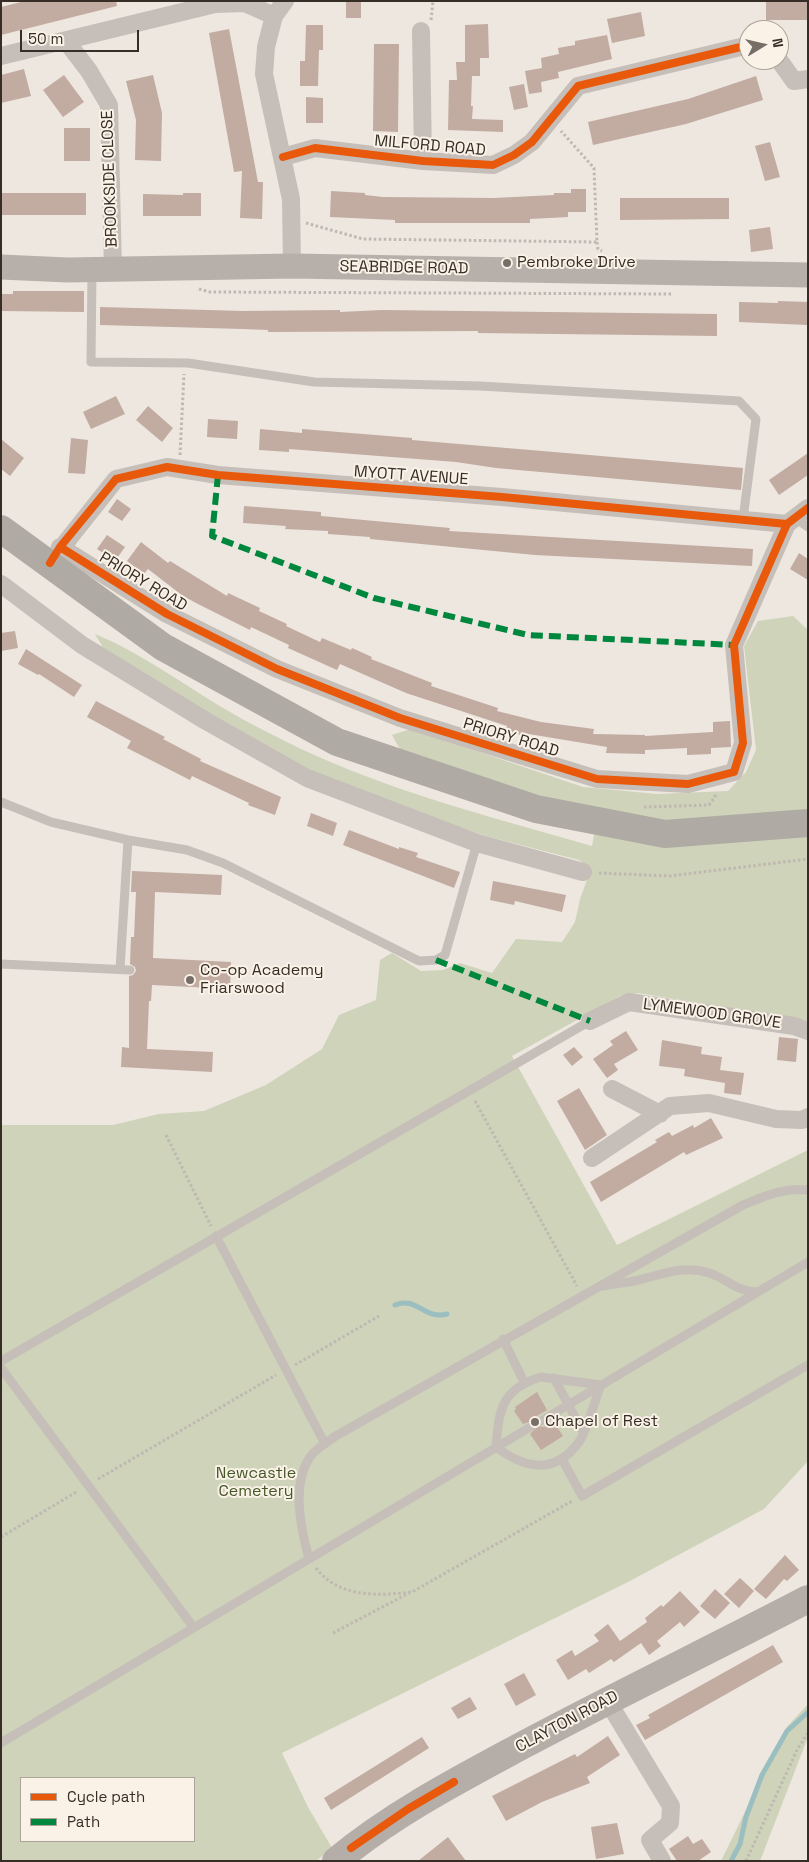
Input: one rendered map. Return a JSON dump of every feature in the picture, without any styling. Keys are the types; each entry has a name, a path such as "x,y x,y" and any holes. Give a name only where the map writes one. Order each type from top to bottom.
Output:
{"highway":[{"name":"PRIORY ROAD","path":"1,529 55,555 163,648 337,742 536,809 664,834 808,823"}],"main road":[{"name":"SEABRIDGE ROAD","path":"1,267 103,269 292,266 808,275"},
{"name":"CLAYTON ROAD","path":"336,1861 408,1809 454,1782 608,1700 808,1599"}],"street":[{"path":"285,1 274,16 266,47 264,74 291,199 292,266"},
{"path":"1,56 214,4 245,3 274,16"},
{"path":"421,31 423,161"},
{"name":"BROOKSIDE CLOSE","path":"66,41 89,71 109,105 103,269"},
{"name":"MILFORD ROAD","path":"283,157 315,148 423,161 493,165 514,155 532,142 578,86 739,47"},
{"path":"786,70 794,81 808,79"},
{"name":"MYOTT AVENUE","path":"55,555 116,479 167,467 218,475 743,519 799,519"},
{"name":"PRIORY ROAD","path":"55,555 277,670 400,718 597,779 688,784 734,772 743,744 734,645 799,519"},
{"path":"1,584 82,645 206,721 307,778 477,843 583,872"},
{"name":"LYMEWOOD GROVE","path":"590,1021 629,1002 794,1026 808,1031"},
{"path":"612,1089 660,1114"},
{"path":"592,1158 670,1106 709,1104 776,1119 802,1120 808,1117"},
{"path":"608,1700 671,1806 670,1823 650,1840 662,1861"}],"lane":[{"path":"103,269 91,362 184,363 314,382 480,386 739,402 756,419 743,519"},
{"path":"1,802 51,822 128,840 187,850 223,864 419,961 436,960 445,954 477,843"},
{"path":"1,964 125,969 128,840"},
{"path":"1,1361 590,1021"},
{"path":"309,1559 299,1522 300,1484 310,1457 325,1444 503,1340 743,1205 776,1191 797,1188 808,1190"},
{"path":"216,1236 325,1444"},
{"path":"541,1421 808,1262"},
{"path":"598,1286 634,1281 670,1270 689,1270 708,1272 744,1291 759,1292"},
{"path":"503,1340 524,1382"},
{"path":"562,1459 582,1496 808,1365"},
{"path":"1,1368 194,1628"},
{"path":"496,1447 498,1415 507,1398 524,1382 541,1377 601,1385"},
{"path":"554,1378 583,1432"},
{"path":"496,1447 512,1460 526,1465 544,1465 562,1459 579,1442 601,1385"},
{"path":"1,1743 532,1426"}],"path":[{"path":"292,223 306,223 363,239 597,242 594,168 551,119"},
{"path":"191,287 210,292 584,296 674,294"},
{"path":"180,469 184,363"},
{"path":"640,807 709,805 715,798 714,777"},
{"path":"583,872 670,876 808,859"},
{"path":"469,1090 582,1296"},
{"path":"166,1135 216,1236"},
{"path":"1,1537 379,1316"},
{"path":"333,1633 412,1592 582,1496"},
{"path":"309,1559 321,1574 333,1584 348,1591 384,1595 412,1592"},
{"path":"746,1861 797,1750 808,1733"}],"green space":[{"name":"Newcastle Cemetery","path":"793,616 808,630 808,1021 638,993 620,996 512,1056 617,1245 808,1150 808,1461 764,1509 628,1582 282,1753 308,1807 332,1848 316,1861 1,1861 1,1125 113,1125 159,1114 204,1111 266,1085 322,1049 339,1015 376,1000 380,960 392,953 421,971 443,970 460,963 492,973 516,939 562,942 575,922 580,899 591,869 579,860 486,836 385,803 321,776 108,656 95,634 145,659 242,719 301,749 336,764 444,803 592,846 599,810 533,797 401,751 392,735 411,729 583,787 657,794 728,791 746,772 756,750 744,646 758,621"},
{"path":"808,1704 808,1737 760,1861 721,1861 786,1728"}],"building":[{"path":"25,1 116,1 117,6 1,35 1,7"},
{"path":"346,1 361,1 361,18 346,18"},
{"path":"766,1 808,1 808,20 766,20"},
{"path":"641,12 645,36 612,43 607,19"},
{"path":"488,24 489,58 480,58 480,76 472,76 472,119 503,120 503,132 448,130 449,80 457,80 456,62 465,62 465,25"},
{"path":"306,25 323,25 323,50 319,50 318,86 300,86 300,61 305,61"},
{"path":"229,29 258,182 263,182 262,219 240,218 242,171 234,172 209,33"},
{"path":"607,35 612,59 558,72 559,78 541,82 542,92 529,94 525,71 542,68 541,58 559,54 558,48 575,45 575,41"},
{"path":"374,44 399,44 398,132 373,131"},
{"path":"24,69 31,96 1,103 1,75"},
{"path":"64,75 84,102 63,117 43,90"},
{"path":"153,75 162,113 161,161 135,160 136,120 126,81"},
{"path":"756,76 763,100 686,124 593,145 588,122 688,99"},
{"path":"524,84 528,107 514,110 509,87"},
{"path":"306,97 323,98 323,123 306,123"},
{"path":"64,128 90,128 90,161 64,161"},
{"path":"770,142 780,177 765,181 755,146"},
{"path":"571,189 586,189 586,212 568,212 568,217 530,219 530,223 395,223 395,220 330,217 331,191 365,193 365,195 383,197 494,198 554,195 554,193 571,193"},
{"path":"1,193 86,193 86,215 1,215"},
{"path":"183,193 201,193 201,216 143,216 143,194 183,195"},
{"path":"620,198 729,198 729,219 620,220"},
{"path":"770,227 773,249 751,252 749,230"},
{"path":"13,291 84,291 84,312 1,311 1,294 13,294"},
{"path":"778,301 808,302 808,325 739,322 739,302 778,303"},
{"path":"100,307 243,311 340,310 340,312 382,310 717,314 717,336 478,333 478,331 268,332 268,330 100,325"},
{"path":"116,396 125,414 91,429 83,412"},
{"path":"148,406 173,428 162,442 136,420"},
{"path":"208,419 238,421 237,439 207,437"},
{"path":"260,429 302,433 302,429 743,468 741,490 496,468 456,462 289,449 289,452 259,450"},
{"path":"71,438 88,440 85,474 68,473"},
{"path":"1,439 24,458 10,476 1,469"},
{"path":"808,453 808,475 779,495 769,480"},
{"path":"117,499 131,509 122,521 108,512"},
{"path":"244,506 321,512 321,516 450,528 449,531 753,549 752,566 535,555 370,539 370,537 328,534 328,531 285,529 286,526 243,523"},
{"path":"107,535 125,547 115,561 97,549"},
{"path":"141,542 168,563 170,561 227,596 228,593 260,608 259,611 287,624 286,626 320,642 322,638 351,650 352,648 372,657 371,659 432,683 431,686 498,708 497,711 541,722 594,729 593,734 645,736 713,732 713,722 730,721 731,747 711,748 711,754 687,755 687,748 645,750 645,754 606,753 607,747 529,734 528,737 506,731 507,726 406,693 340,664 337,670 288,648 289,645 251,627 250,630 200,605 183,596 148,569 144,574 127,561"},
{"path":"799,553 808,559 808,580 790,569"},
{"path":"15,631 18,648 1,651 1,633"},
{"path":"26,649 82,685 74,697 39,674 18,664"},
{"path":"96,701 165,737 163,739 201,759 200,761 281,797 275,815 248,805 249,803 192,776 190,780 127,748 131,741 87,717"},
{"path":"311,813 337,823 333,836 307,826"},
{"path":"349,830 399,849 399,847 418,853 416,857 460,872 454,888 343,845"},
{"path":"132,871 222,875 221,895 155,892 153,958 231,962 230,989 152,985 151,1001 149,1001 147,1049 213,1052 212,1072 121,1067 122,1047 129,1048 129,976 133,975 136,971 135,967 130,964 131,937 134,937 136,892 131,892"},
{"path":"493,881 566,895 562,912 515,901 514,905 490,900"},
{"path":"626,1031 638,1050 614,1064 618,1070 607,1078 593,1059 613,1045 610,1041"},
{"path":"779,1037 798,1039 796,1062 777,1060"},
{"path":"662,1040 702,1047 701,1054 722,1057 720,1070 744,1073 741,1095 724,1093 725,1083 684,1076 685,1069 659,1066"},
{"path":"574,1047 583,1057 572,1066 563,1055"},
{"path":"579,1088 607,1135 585,1150 557,1101"},
{"path":"711,1118 723,1138 686,1155 684,1152 601,1202 590,1182 657,1142 655,1140 669,1132 672,1136 693,1125 694,1128"},
{"path":"537,1392 547,1410 537,1416 535,1420 523,1424 514,1411 515,1407"},
{"path":"553,1421 563,1436 541,1450 530,1434 538,1426 544,1427"},
{"path":"785,1555 799,1570 787,1581 784,1579 766,1599 754,1589"},
{"path":"740,1578 754,1591 739,1608 724,1594"},
{"path":"715,1589 730,1603 715,1619 700,1606"},
{"path":"680,1591 700,1612 684,1627 680,1622 657,1641 661,1646 649,1655 641,1643 614,1662 611,1659 589,1673 586,1669 568,1680 556,1660 572,1650 575,1656 599,1641 594,1635 608,1624 620,1641 647,1622 645,1618 661,1605 663,1607"},
{"path":"773,1645 783,1662 645,1740 636,1725 650,1718 648,1715"},
{"path":"524,1673 536,1695 516,1706 504,1684"},
{"path":"470,1697 477,1709 458,1719 451,1708"},
{"path":"608,1736 620,1755 587,1777 590,1783 542,1802 506,1821 492,1796 575,1754 577,1757"},
{"path":"422,1737 429,1748 331,1810 324,1798"},
{"path":"617,1823 624,1854 596,1859 591,1827"},
{"path":"688,1836 693,1844 702,1839 711,1852 698,1861 677,1861 669,1849"},
{"path":"448,1837 466,1861 418,1861"}],"waterway":[{"path":"395,1305 409,1303 432,1314 447,1314"},
{"path":"731,1861 740,1844 746,1817 762,1775 787,1731 808,1712"}],"marked path":[{"path":"218,475 212,536 374,598 528,635 734,645"},
{"path":"436,960 590,1021"}],"cycle path":[{"path":"283,157 315,148 423,161 493,165 514,155 532,142 578,86 739,47"},
{"path":"50,563 60,547 116,479 167,467 218,475 502,497 787,524 808,508"},
{"path":"60,547 167,614 277,669 400,718 597,779 688,784 734,772 743,743 734,645 787,524"},
{"path":"351,1848 408,1809 454,1782"}],"place":[{"name":"Pembroke Drive","path":"507,263"},
{"name":"Co-op Academy Friarswood","path":"190,980"},
{"name":"Chapel of Rest","path":"535,1422"}]}
